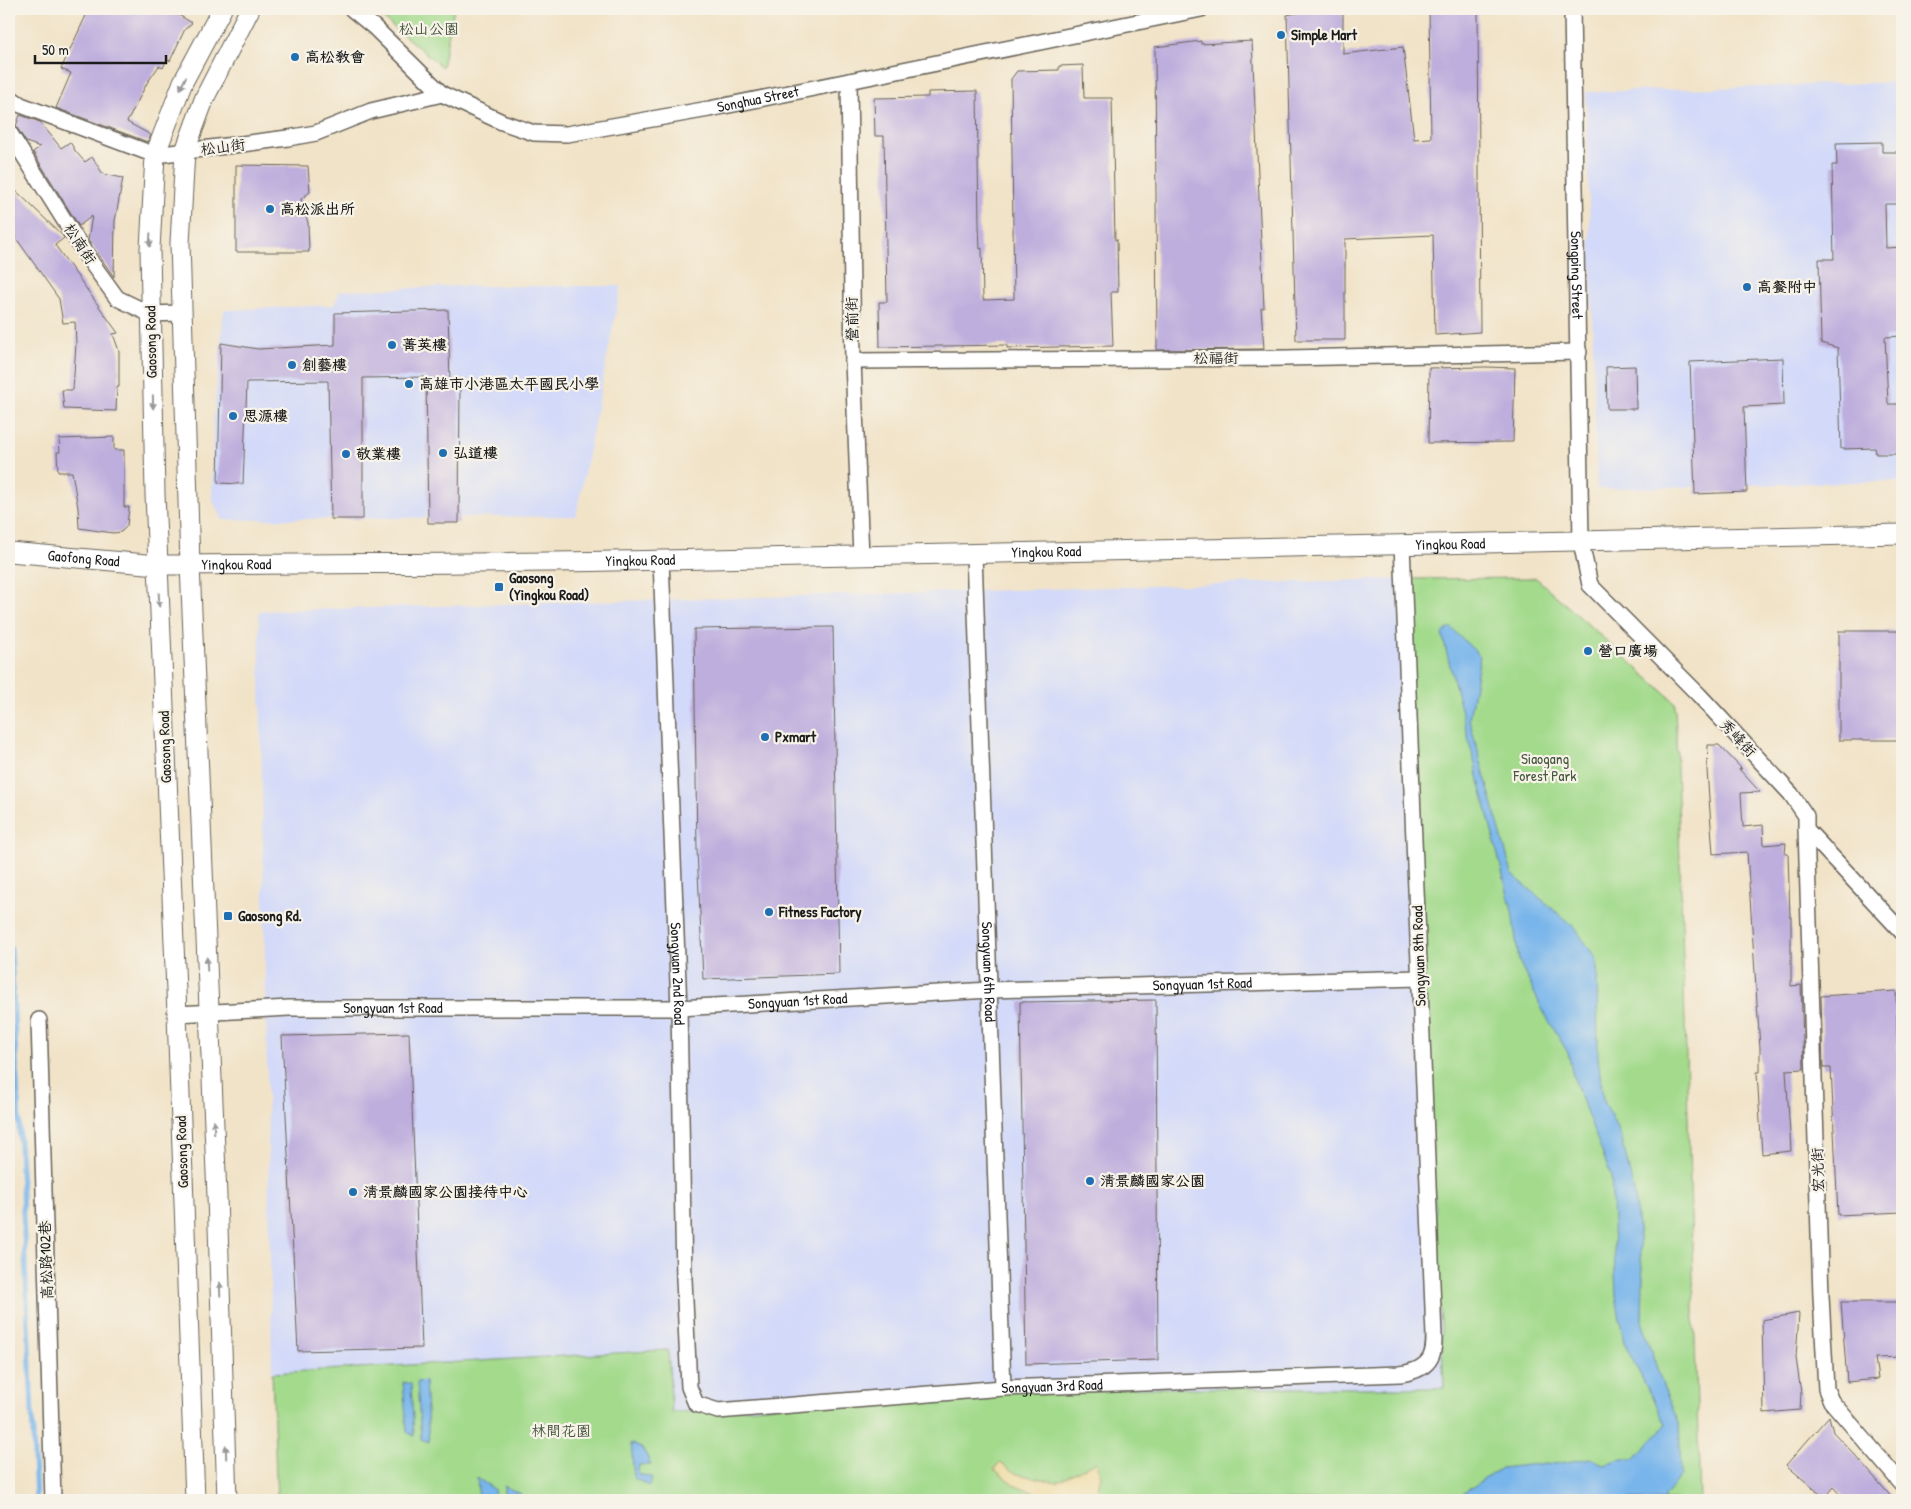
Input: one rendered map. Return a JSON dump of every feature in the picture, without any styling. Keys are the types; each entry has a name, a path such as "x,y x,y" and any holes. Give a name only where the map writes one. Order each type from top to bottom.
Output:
{"street":[{"name":"Gaosong Road","path":"194,1500 177,1014 158,565 150,314 150,249 155,155 183,82 222,9"},
{"name":"Gaosong Road","path":"227,1500 217,1196 190,565 180,243 184,152 205,97 250,9"},
{"name":"Songhua Street","path":"352,9 374,27 442,94 502,122 534,133 567,134 849,82 1202,9"},
{"name":"Songping Street","path":"1572,9 1581,542"},
{"name":"營前街","path":"849,82 853,361 861,556"},
{"name":"松山街","path":"9,96 21,105 155,155 316,133 371,111 442,94"},
{"name":"松南街","path":"9,132 14,152 117,298 150,314 181,313"},
{"name":"松福街","path":"853,361 1286,358 1579,352"},
{"name":"Yingkou Road","path":"190,565 661,560 1902,534"},
{"name":"秀峰街","path":"1581,542 1590,585 1699,695 1791,794 1806,816 1806,829 1902,932"},
{"name":"Songyuan 8th Road","path":"1402,544 1433,1308 1432,1358 1425,1366"},
{"name":"Gaofong Road","path":"9,552 158,565 190,565"},
{"name":"Songyuan 6th Road","path":"974,554 1003,1388"},
{"name":"Songyuan 2nd Road","path":"661,560 679,1008 684,1279 689,1387"},
{"name":"宏光街","path":"1806,829 1821,1296 1826,1389 1831,1401 1902,1484"},
{"name":"Songyuan 1st Road","path":"177,1014 289,1008 679,1008 990,990 1420,978"},
{"name":"高松路102巷","path":"39,1020 53,1500"},
{"name":"Songyuan 3rd Road","path":"689,1387 696,1404 718,1411 1003,1388 1400,1374 1413,1372 1425,1366"}],"shaded area":[{"name":"高餐附中","path":"1902,82 1902,481 1597,489 1586,92"},
{"name":"高雄市小港區太平國民小學","path":"462,286 621,286 576,516 223,520 212,499 213,424 224,310 334,305 340,291"},
{"path":"1404,579 1444,1388 1003,1388 718,1411 672,1412 667,1350 272,1373 259,611"}],"green space":[{"name":"松山公園","path":"372,9 454,9 442,67"},
{"name":"Siaogang Forest Park","path":"1536,578 1675,702 1700,1500 277,1500 272,1373 668,1350 672,1412 718,1411 1003,1388 1444,1388 1404,579"}],"sand":[{"path":"1096,1462 1101,1476 1095,1500 1074,1500 1074,1493 1054,1500 1013,1484 994,1469 1000,1463 1017,1474 1056,1482"}],"water":[{"path":"1450,627 1480,656 1469,719 1512,874 1575,928 1597,960 1598,1057 1603,1099 1622,1139 1635,1197 1643,1278 1642,1324 1664,1389 1679,1423 1681,1475 1664,1497 1664,1500 1453,1500 1501,1468 1546,1463 1554,1464 1591,1458 1603,1464 1621,1459 1634,1459 1666,1425 1624,1343 1616,1296 1611,1176 1573,1076 1568,1053 1543,1011 1519,961 1512,911 1442,634"},
{"path":"425,1381 429,1442 421,1439 417,1382"},
{"path":"403,1382 411,1384 414,1436 407,1432"},
{"path":"631,1443 643,1449 651,1464 639,1465 638,1474 652,1477 649,1486 634,1478"},
{"path":"477,1478 494,1489 495,1500 479,1500"},
{"path":"504,1486 521,1494 522,1500 504,1500"}],"building":[{"path":"89,9 169,9 192,23 185,29 170,61 167,59 163,68 159,66 147,83 127,122 151,135 148,142 56,108 71,73 61,69"},
{"path":"1315,9 1343,9 1343,54 1403,47 1414,139 1431,138 1429,9 1478,9 1480,332 1435,335 1433,235 1345,239 1345,340 1296,340 1287,15"},
{"path":"1201,41 1201,44 1252,41 1264,308 1261,308 1264,349 1157,350 1155,47"},
{"path":"1083,65 1084,98 1112,98 1118,292 1111,292 1113,346 1007,348 1007,345 880,347 879,302 887,302 884,136 875,136 874,98 928,97 928,92 977,91 979,226 980,249 982,248 983,300 1014,299 1011,79 1017,71 1059,70 1059,66"},
{"path":"20,115 40,122 61,148 70,142 85,162 92,157 103,174 123,178 115,221 114,277 88,240 92,216 79,226 33,152 40,147 26,142 16,126"},
{"path":"1882,142 1882,152 1902,152 1902,204 1885,204 1886,248 1902,247 1902,336 1885,337 1888,404 1902,404 1902,454 1876,454 1875,448 1841,449 1838,348 1821,343 1819,259 1834,259 1832,165 1837,165 1836,143"},
{"name":"高松派出所","path":"236,165 308,166 310,192 301,199 308,223 309,252 236,252"},
{"path":"9,184 63,236 64,238 55,245 118,333 113,334 119,351 119,387 117,387 116,411 64,409 62,390 73,390 76,343 75,322 63,323 59,299 9,228"},
{"path":"448,310 450,383 460,382 459,523 428,523 426,377 363,378 363,519 331,519 328,381 247,382 243,484 218,483 221,343 258,349 335,345 335,313"},
{"path":"1783,358 1784,405 1744,407 1747,492 1695,494 1690,362"},
{"path":"1635,366 1636,409 1607,409 1606,367"},
{"path":"1429,368 1515,368 1513,442 1428,443"},
{"path":"114,437 114,450 124,450 124,507 129,507 127,526 121,532 113,533 79,528 72,472 58,472 57,452 60,452 59,439"},
{"name":"Pxmart","path":"833,627 839,974 703,979 697,850 694,629"},
{"path":"1839,631 1902,631 1902,740 1839,740"},
{"path":"1708,745 1719,745 1742,769 1739,769 1760,792 1741,793 1743,827 1763,825 1764,845 1786,843 1785,854 1788,854 1791,917 1791,986 1801,985 1804,1069 1786,1070 1791,1151 1762,1154 1757,1072 1760,1072 1760,1048 1747,852 1713,854 1707,770"},
{"path":"1896,991 1902,1212 1838,1215 1831,1068 1823,1068 1821,996"},
{"name":"清景麟國家公園","path":"1156,1000 1158,1360 1026,1364 1020,1002"},
{"name":"清景麟國家公園接待中心","path":"409,1033 422,1348 298,1351 282,1036"},
{"path":"1841,1302 1902,1302 1902,1357 1875,1358 1878,1379 1847,1382"},
{"path":"1799,1313 1796,1358 1801,1393 1800,1410 1764,1413 1762,1320"},
{"path":"1829,1416 1833,1432 1894,1500 1846,1500 1834,1487 1825,1498 1786,1465"}],"waterway":[{"path":"9,948 11,948 36,1500"}],"place":[{"name":"Simple Mart","path":"1281,35"},
{"name":"高松教會","path":"295,57"},
{"name":"高松派出所","path":"270,209"},
{"name":"高餐附中","path":"1747,287"},
{"name":"菁英樓","path":"392,345"},
{"name":"創藝樓","path":"292,365"},
{"name":"高雄市小港區太平國民小學","path":"409,384"},
{"name":"思源樓","path":"233,416"},
{"name":"弘道樓","path":"443,453"},
{"name":"敬業樓","path":"346,454"},
{"name":"Gaosong (Yingkou Road)","path":"499,587"},
{"name":"營口廣場","path":"1588,651"},
{"name":"Pxmart","path":"765,737"},
{"name":"Fitness Factory","path":"769,912"},
{"name":"Gaosong Rd.","path":"228,916"},
{"name":"清景麟國家公園","path":"1090,1181"},
{"name":"清景麟國家公園接待中心","path":"353,1192"}],"park label":[{"name":"林間花園","path":"561,1431"}]}
